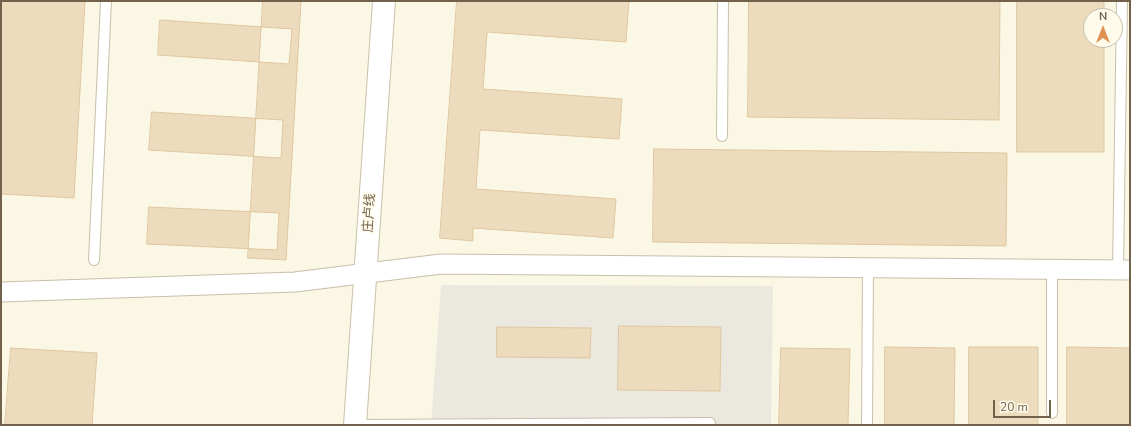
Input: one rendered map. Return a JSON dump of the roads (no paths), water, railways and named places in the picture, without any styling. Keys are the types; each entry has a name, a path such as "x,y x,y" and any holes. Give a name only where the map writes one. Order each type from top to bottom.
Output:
{"main road":[{"name":"庄卢线","path":"355,425 384,1"}],"street":[{"path":"1,292 295,282 441,264 1124,270"}],"lane":[{"path":"94,260 106,1"},
{"path":"722,136 723,1"},
{"path":"1122,1 1124,270"},
{"path":"867,425 868,268"},
{"path":"1052,270 1052,413"},
{"path":"355,425 710,423"}]}
